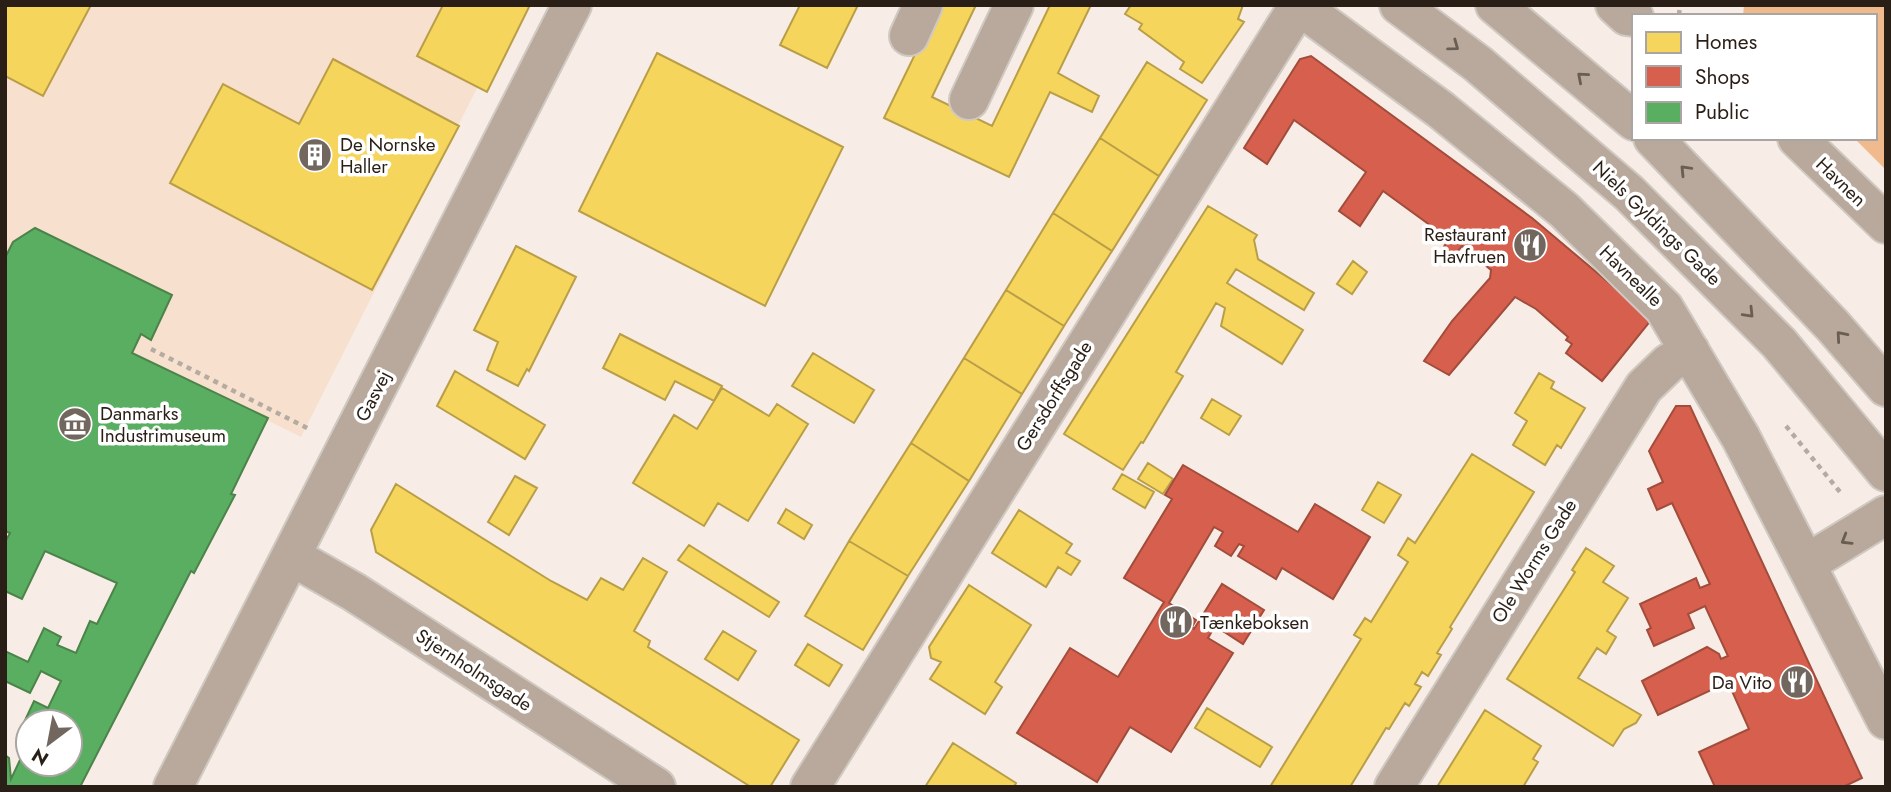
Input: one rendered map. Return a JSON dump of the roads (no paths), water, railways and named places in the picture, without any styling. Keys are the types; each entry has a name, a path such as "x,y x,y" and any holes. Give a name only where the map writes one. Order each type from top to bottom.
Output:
{"street":[{"name":"Gasvej","path":"173,787 572,5"},
{"path":"969,100 1014,5"},
{"name":"Havnealle","path":"1298,5 1441,110 1563,211 1664,308 1741,438 1886,720"},
{"name":"Gersdorffsgade","path":"810,787 1298,5"},
{"name":"Niels Gyldings Gade","path":"1399,5 1478,64 1629,193 1779,343 1886,472"},
{"path":"1495,5 1632,119"},
{"path":"1615,5 1632,16"},
{"path":"1655,140 1833,326 1886,387"},
{"name":"Havnen","path":"1799,140 1886,224"},
{"name":"Ole Worms Gade","path":"1394,787 1644,387 1669,363 1690,351"},
{"path":"1806,564 1886,515"},
{"name":"Stjernholmsgade","path":"291,556 354,592 656,787"}],"place":[{"name":"De Nornske Haller","path":"315,155"},
{"name":"Restaurant Havfruen","path":"1530,245"},
{"name":"Danmarks Industrimuseum","path":"75,424"},
{"name":"Tænkeboksen","path":"1176,622"},
{"name":"Da Vito","path":"1797,682"}]}
